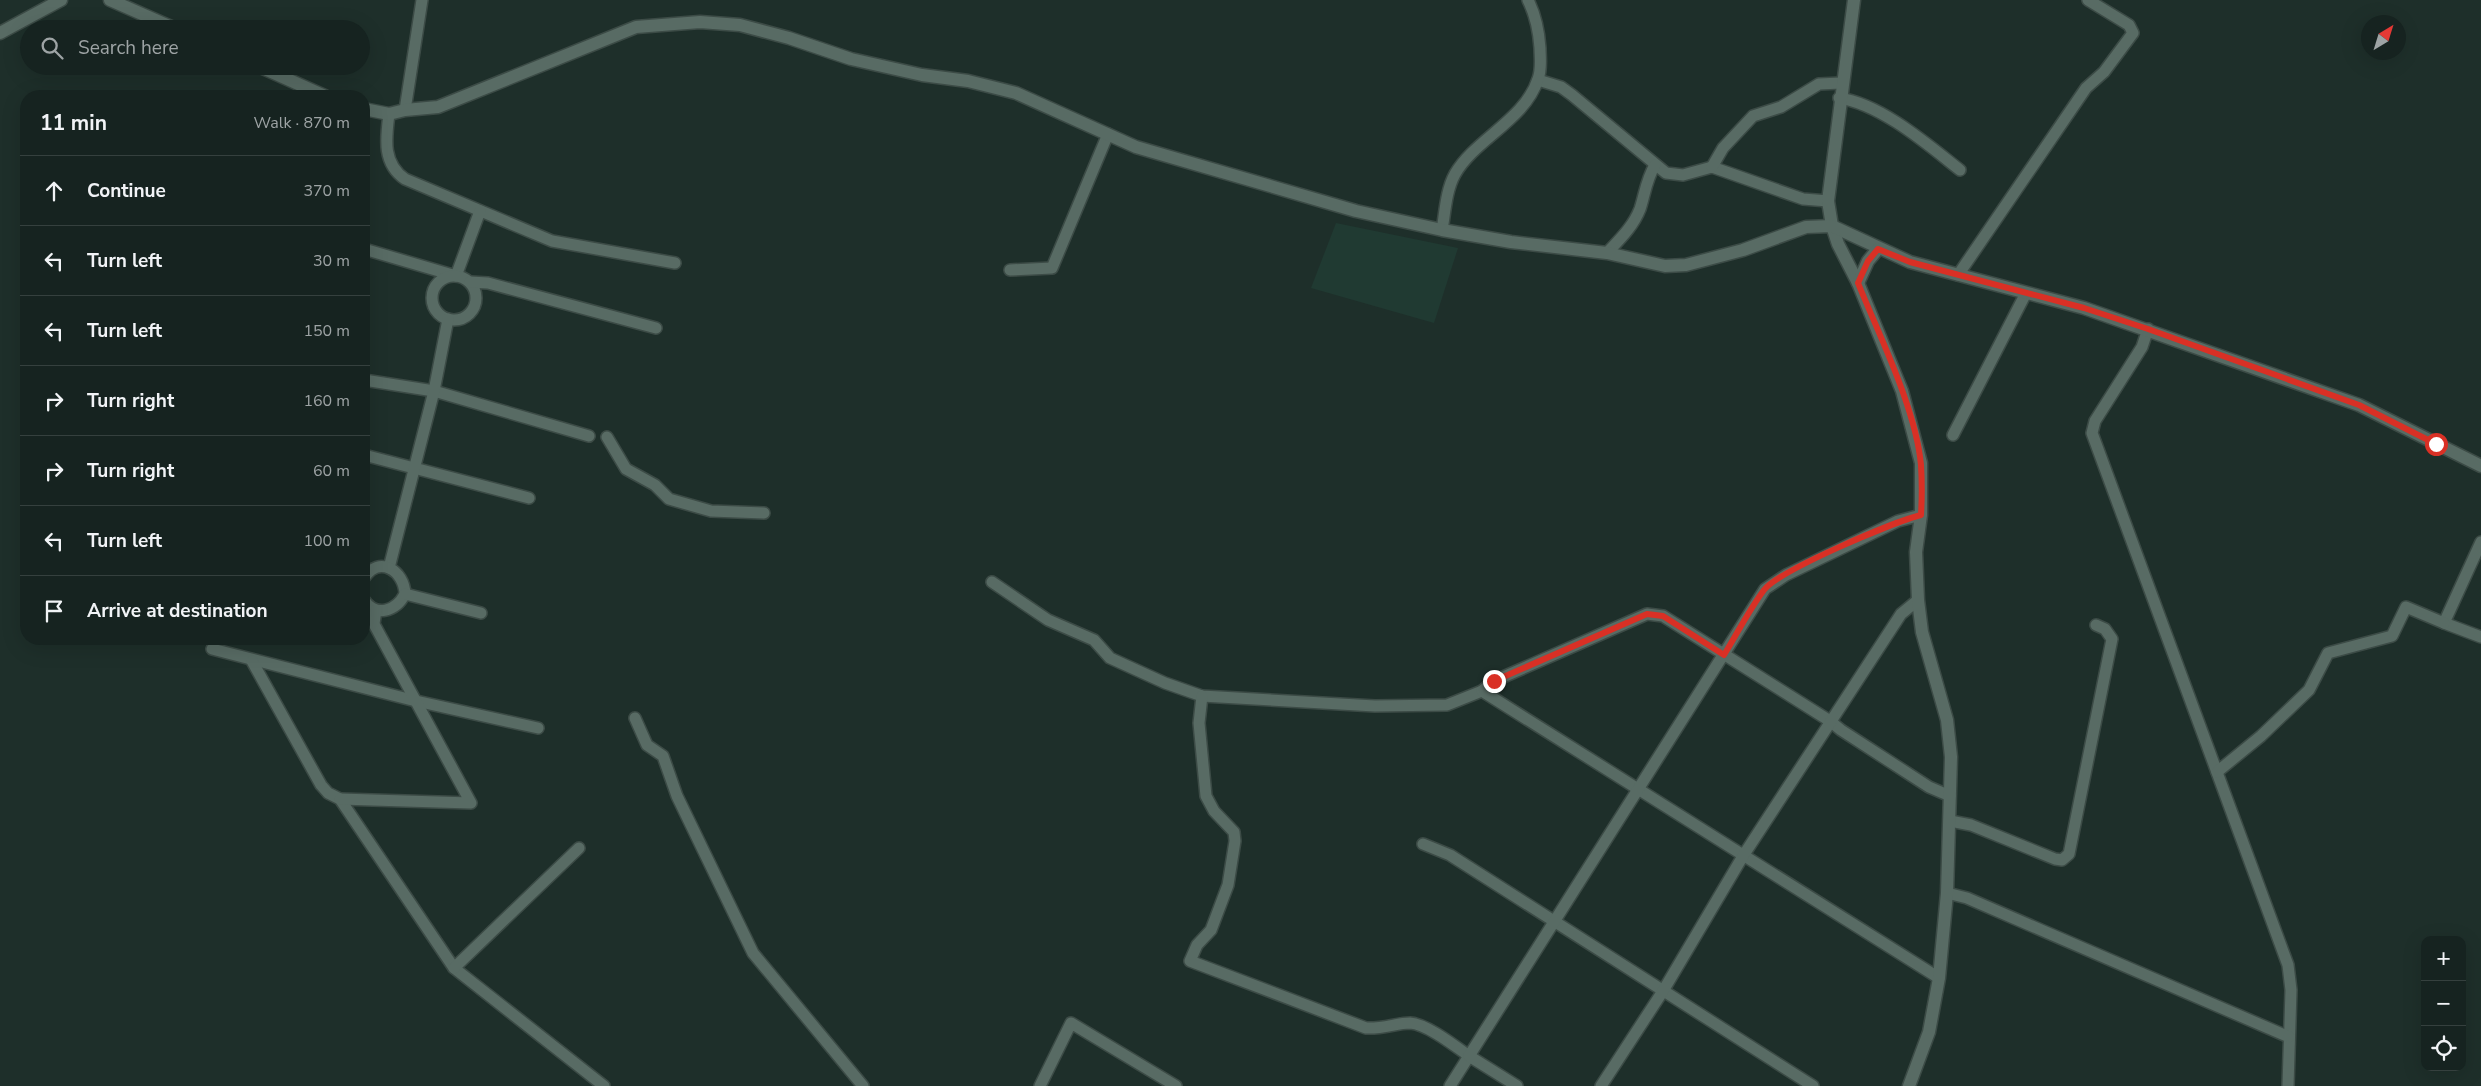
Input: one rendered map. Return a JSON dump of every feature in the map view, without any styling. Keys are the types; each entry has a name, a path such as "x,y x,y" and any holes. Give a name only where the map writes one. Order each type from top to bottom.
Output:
{"street":[{"path":"25,20 61,0"},
{"path":"110,0 156,20"},
{"path":"405,110 422,0"},
{"path":"1442,230 1448,194 1455,175 1469,157 1508,122 1538,80 1541,65 1539,38 1528,0"},
{"path":"1854,0 1841,83 1828,200 1832,226 1858,283 1902,392 1914,431 1921,463 1921,515 1916,552 1918,600 1922,632 1947,720 1951,757 1948,893 1939,978 1930,1032 1909,1086"},
{"path":"1958,275 2086,88 2104,72 2133,33 2129,25 2088,0"},
{"path":"370,110 390,114 405,110 438,107 636,27 700,22 740,25 789,38 850,59 922,75 968,80 1016,93 1136,146 1356,211 1442,230 1512,242 1607,253 1665,266 1686,265 1743,250 1806,227 1832,226 1878,249 1910,262 2084,308 2359,405 2481,466"},
{"path":"0,34 20,23"},
{"path":"278,75 312,90"},
{"path":"1538,80 1561,87 1666,173 1683,175 1712,167 1803,199 1828,200"},
{"path":"1712,167 1723,148 1753,116 1781,107 1819,84 1841,83"},
{"path":"1840,98 1857,101 1873,110 1921,140 1960,170"},
{"path":"390,114 386,142 389,160 395,172 405,179 552,241 675,263"},
{"path":"1010,270 1052,268 1108,134"},
{"path":"1607,253 1631,226 1640,209 1647,179 1655,165"},
{"path":"456,276 480,211"},
{"path":"1858,283 1868,261 1878,249"},
{"path":"370,251 456,276 470,282 488,283 656,328"},
{"path":"456,276 449,277 437,284 432,298 436,311 448,319 462,319 473,310 476,295 470,282"},
{"path":"1953,435 2026,293"},
{"path":"388,568 434,391 448,319"},
{"path":"2148,329 2142,347 2095,421 2092,433 2288,965 2291,990 2288,1037 2292,1085"},
{"path":"370,381 434,391 589,436"},
{"path":"607,437 626,469 659,487 669,499 711,511 764,514"},
{"path":"370,456 529,498"},
{"path":"1450,1086 1765,589 1786,575 1898,521 1921,515"},
{"path":"2444,623 2481,542"},
{"path":"370,571 377,568 388,568 398,573 402,579 405,594 397,606 390,610 376,610 370,605"},
{"path":"992,582 1048,620 1094,640 1110,658 1165,683 1202,696 1375,706 1447,705 1482,691 1494,681 1647,614 1663,616 1830,721 1929,787 1950,796"},
{"path":"405,594 481,613"},
{"path":"1601,1086 1663,991 1743,856 1830,721 1901,614 1918,600"},
{"path":"2217,772 2261,736 2309,690 2328,653 2392,636 2406,607 2481,637"},
{"path":"252,661 321,785 328,793 340,799 471,803 374,624 376,610"},
{"path":"1950,821 1971,825 2055,860 2062,860 2069,854 2112,639 2105,629 2096,625"},
{"path":"212,649 252,661 416,701 538,728"},
{"path":"1482,691 1939,978"},
{"path":"1202,696 1198,723 1206,796 1214,811 1234,832 1235,841 1228,886 1211,930 1197,946 1190,961 1366,1028 1381,1029 1410,1023 1423,1027 1517,1086"},
{"path":"634,718 648,745 663,756 677,796 753,953 862,1086"},
{"path":"340,799 454,968 604,1086"},
{"path":"1423,844 1450,855 1813,1086"},
{"path":"454,968 579,848"},
{"path":"1948,893 1968,898 2288,1037"},
{"path":"1040,1086 1071,1023 1176,1086"}],"shaded area":[{"path":"1336,223 1458,248 1434,323 1311,288"}],"route":[{"path":"1494,681 1647,614 1663,616 1724,655 1765,589 1786,575 1898,521 1921,515 1921,463 1914,431 1902,392 1858,283 1868,261 1878,249 1910,262 2084,308 2231,358 2359,405 2436,444"}]}
